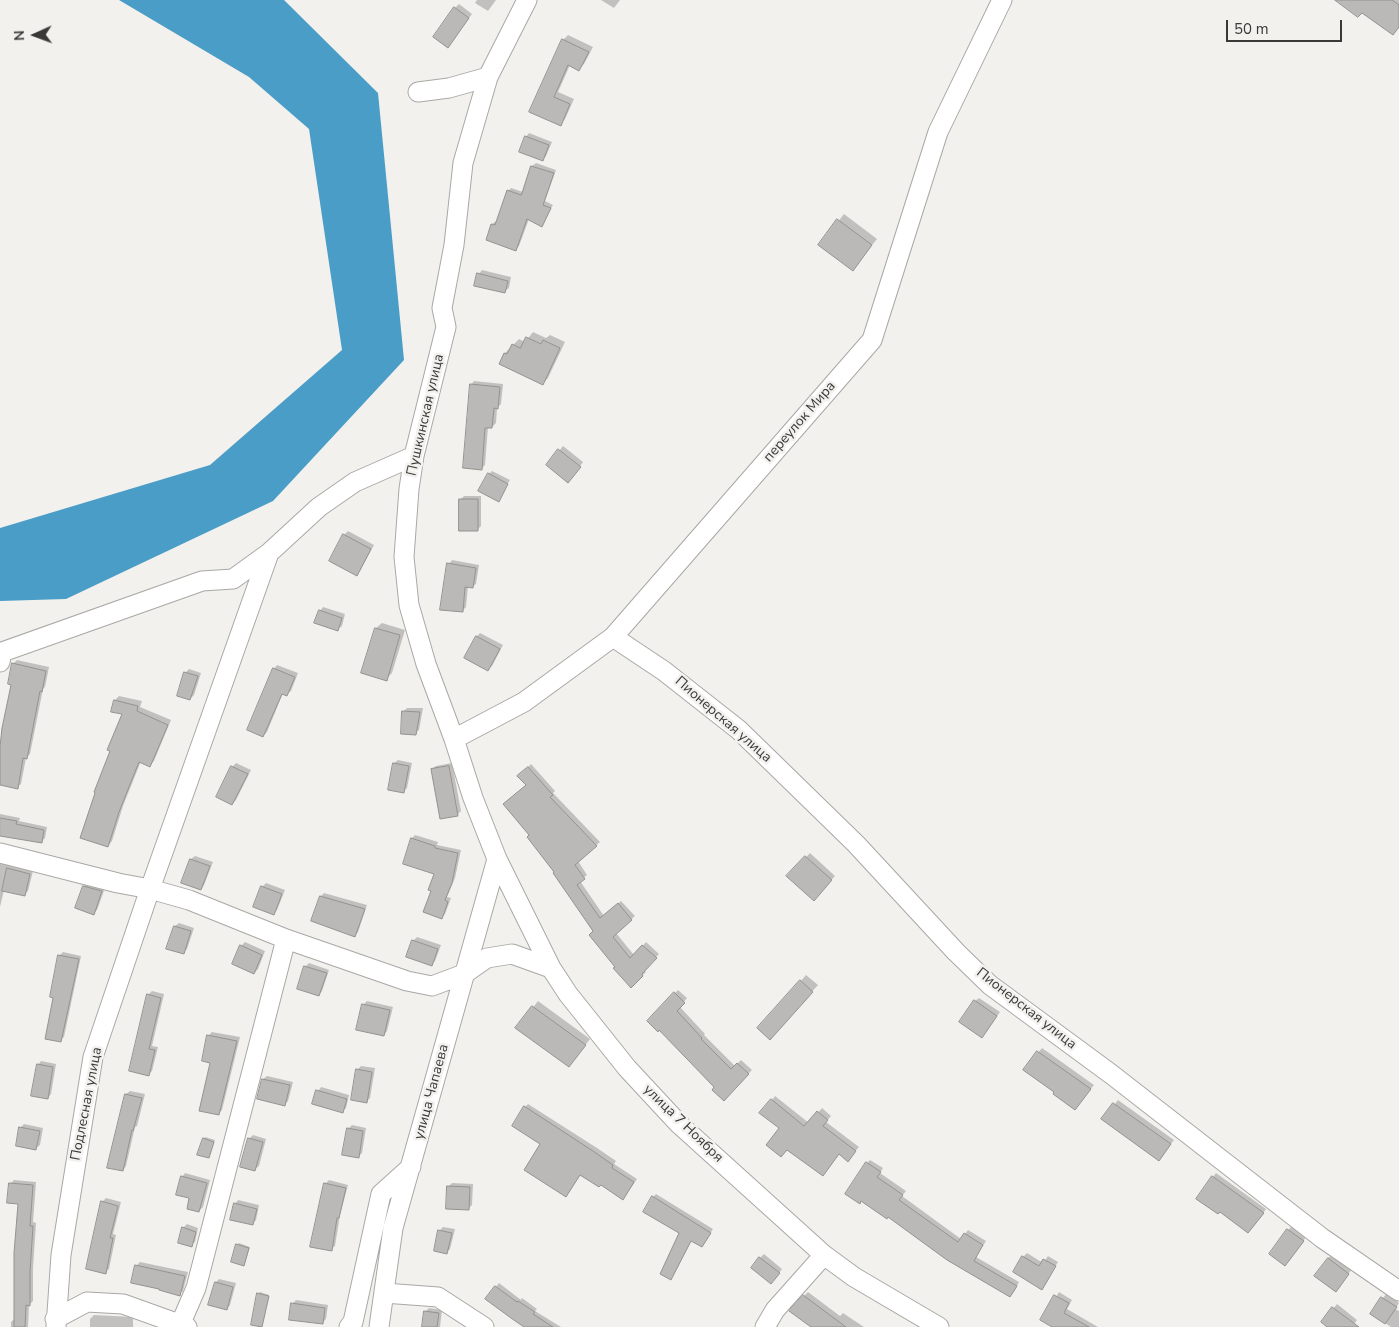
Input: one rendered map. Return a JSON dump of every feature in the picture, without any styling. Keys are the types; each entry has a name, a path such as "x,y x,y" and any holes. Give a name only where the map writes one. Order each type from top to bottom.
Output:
{"street":[{"name":"Пушкинская улица","path":"497,859 473,798 426,664 409,605 404,557 409,489 414,456 446,328 442,308 454,246 464,163 488,77 527,0"},
{"name":"переулок Мира","path":"454,740 524,702 614,637 872,340 938,132 1002,0"},
{"path":"418,92 449,88 488,77"},
{"path":"0,662 2,652 202,581 233,579 269,553 319,507 355,482 414,456"},
{"name":"Подлесная улица","path":"55,1323 61,1255 93,1058 150,889 269,553"},
{"name":"Пионерская улица","path":"614,637 664,670 739,730 856,844 956,952 990,985 1111,1074 1322,1238 1399,1291"},
{"path":"0,853 189,900 286,939 407,981 432,986 464,974 486,958 512,954 551,968"},
{"name":"улица 7 Ноября","path":"497,859 551,968 568,994 627,1068 680,1124 824,1256 854,1277 938,1327"},
{"name":"улица Чапаева","path":"379,1327 393,1228 497,859"},
{"path":"55,1323 88,1302 123,1304 183,1326 196,1288 286,939"},
{"path":"349,1327 353,1322 381,1194 411,1167"},
{"path":"765,1327 775,1310 824,1256"},
{"path":"384,1293 438,1297 484,1327"}],"water":[{"path":"119,0 284,0 378,93 404,360 273,501 66,599 0,601 0,528 210,465 342,350 309,129 249,77"}],"building":[{"path":"1335,0 1392,0 1399,5 1399,27 1393,35 1362,13 1358,17"},
{"path":"454,7 469,18 448,48 433,37"},
{"path":"562,39 589,52 579,71 568,65 554,97 570,104 561,126 529,112"},
{"path":"525,136 549,145 543,161 519,152"},
{"path":"531,166 554,173 543,205 551,208 542,227 527,219 516,251 486,240 491,224 495,225 507,190 521,195"},
{"path":"837,219 872,245 853,271 818,245"},
{"path":"477,273 508,281 505,293 474,286"},
{"path":"526,337 541,344 543,340 560,348 543,385 499,364 504,353 507,354 512,344 520,348"},
{"path":"470,384 500,387 498,409 494,408 492,428 485,428 482,470 463,468"},
{"path":"558,449 581,467 568,483 546,465"},
{"path":"488,473 508,484 499,502 478,491"},
{"path":"459,499 478,499 478,531 459,531"},
{"path":"343,534 371,549 357,576 329,561"},
{"path":"447,563 476,568 473,588 465,587 463,612 440,610"},
{"path":"319,610 342,618 338,631 314,623"},
{"path":"375,628 400,635 387,681 361,673"},
{"path":"476,636 500,649 488,671 464,658"},
{"path":"12,663 46,671 42,692 40,691 27,759 23,758 18,789 0,785 0,747 11,685 8,684"},
{"path":"273,668 295,677 287,696 282,694 263,737 247,730"},
{"path":"184,672 198,676 190,700 177,696"},
{"path":"114,700 138,706 137,711 168,725 150,767 139,762 119,812 108,847 80,838 94,792 110,751 107,750 122,714 111,712"},
{"path":"402,711 420,712 416,735 401,734"},
{"path":"393,763 409,766 404,793 388,790"},
{"path":"231,766 248,774 232,805 216,797"},
{"path":"449,766 458,816 440,819 431,769"},
{"path":"528,767 553,795 550,797 597,846 575,865 585,879 577,885 600,918 618,903 632,920 613,937 630,958 642,945 657,958 631,988 613,968 615,967 589,935 593,931 554,872 527,837 529,835 503,804 526,785 517,776"},
{"path":"0,818 17,821 16,824 44,830 42,843 0,836"},
{"path":"411,838 435,846 435,848 458,853 452,883 445,900 448,902 442,919 423,912 431,891 428,890 434,874 403,864"},
{"path":"805,856 832,880 814,901 786,876"},
{"path":"190,859 210,866 201,890 181,883"},
{"path":"7,868 30,874 25,896 2,891"},
{"path":"83,886 102,891 94,915 75,908"},
{"path":"261,886 282,894 274,915 253,907"},
{"path":"320,896 365,909 355,937 311,921"},
{"path":"174,926 191,931 184,954 166,949"},
{"path":"412,940 438,949 432,966 406,957"},
{"path":"240,945 262,955 254,974 232,964"},
{"path":"58,955 79,959 61,1042 45,1039 53,998 50,997"},
{"path":"304,966 327,973 319,996 297,989"},
{"path":"800,980 813,992 770,1040 757,1028"},
{"path":"674,992 685,1003 677,1011 701,1039 731,1069 737,1063 749,1074 724,1101 712,1090 714,1087 659,1030 658,1032 647,1021"},
{"path":"147,994 161,998 149,1049 155,1050 149,1076 129,1071"},
{"path":"974,1000 997,1016 982,1038 959,1022"},
{"path":"362,1004 390,1010 384,1036 356,1030"},
{"path":"532,1006 586,1045 569,1067 515,1028"},
{"path":"207,1035 237,1041 219,1115 199,1111 210,1063 202,1061"},
{"path":"1037,1051 1091,1089 1075,1110 1023,1070"},
{"path":"37,1064 53,1067 48,1099 31,1096"},
{"path":"356,1069 372,1072 367,1103 351,1100"},
{"path":"262,1079 290,1085 285,1106 257,1099"},
{"path":"316,1090 347,1099 343,1113 312,1104"},
{"path":"125,1094 142,1098 132,1130 123,1171 107,1168"},
{"path":"771,1099 804,1126 817,1111 828,1120 823,1126 856,1151 848,1162 839,1154 823,1176 787,1150 781,1157 766,1145 779,1128 759,1113"},
{"path":"1113,1103 1171,1144 1159,1161 1101,1119"},
{"path":"524,1106 593,1151 613,1165 612,1168 634,1182 623,1200 601,1185 599,1187 580,1175 566,1197 524,1170 540,1144 512,1126"},
{"path":"19,1127 40,1131 36,1150 16,1146"},
{"path":"347,1128 363,1131 359,1158 342,1155"},
{"path":"203,1138 214,1142 209,1158 197,1155"},
{"path":"248,1138 263,1142 255,1171 240,1167"},
{"path":"866,1162 881,1172 877,1177 903,1195 899,1200 958,1242 964,1233 983,1245 974,1261 1017,1286 1010,1297 947,1260 888,1217 887,1219 861,1201 860,1204 845,1194"},
{"path":"181,1176 207,1183 199,1212 187,1209 189,1198 176,1195"},
{"path":"1212,1176 1264,1213 1248,1233 1220,1212 1218,1214 1196,1199"},
{"path":"9,1183 33,1185 30,1226 33,1226 30,1306 26,1305 25,1327 14,1327 14,1253 18,1204 7,1203"},
{"path":"324,1183 346,1188 339,1218 337,1218 332,1251 310,1247"},
{"path":"447,1186 470,1187 469,1210 446,1209"},
{"path":"652,1196 711,1233 702,1247 691,1241 671,1280 660,1274 679,1233 643,1212"},
{"path":"101,1201 118,1206 110,1238 113,1238 106,1274 86,1269"},
{"path":"234,1203 257,1209 253,1225 230,1220"},
{"path":"182,1227 196,1232 192,1247 178,1243"},
{"path":"1287,1229 1304,1241 1285,1266 1269,1254"},
{"path":"438,1230 452,1233 447,1254 434,1251"},
{"path":"236,1244 249,1248 244,1266 231,1262"},
{"path":"1022,1256 1039,1266 1043,1259 1056,1266 1042,1290 1013,1272"},
{"path":"759,1257 780,1273 771,1284 751,1268"},
{"path":"1328,1258 1349,1274 1336,1292 1314,1276"},
{"path":"135,1265 185,1276 180,1296 131,1283"},
{"path":"215,1282 233,1287 227,1310 208,1305"},
{"path":"495,1286 535,1312 533,1314 553,1327 524,1327 511,1318 485,1299"},
{"path":"257,1293 269,1296 262,1327 251,1325"},
{"path":"803,1295 846,1327 811,1327 789,1311"},
{"path":"1054,1295 1069,1303 1064,1313 1089,1327 1052,1327 1040,1320"},
{"path":"1381,1297 1397,1307 1385,1324 1370,1314"},
{"path":"291,1303 325,1308 323,1324 289,1320"},
{"path":"1332,1307 1359,1327 1327,1327 1321,1322"},
{"path":"424,1311 439,1313 437,1327 422,1327"}]}
